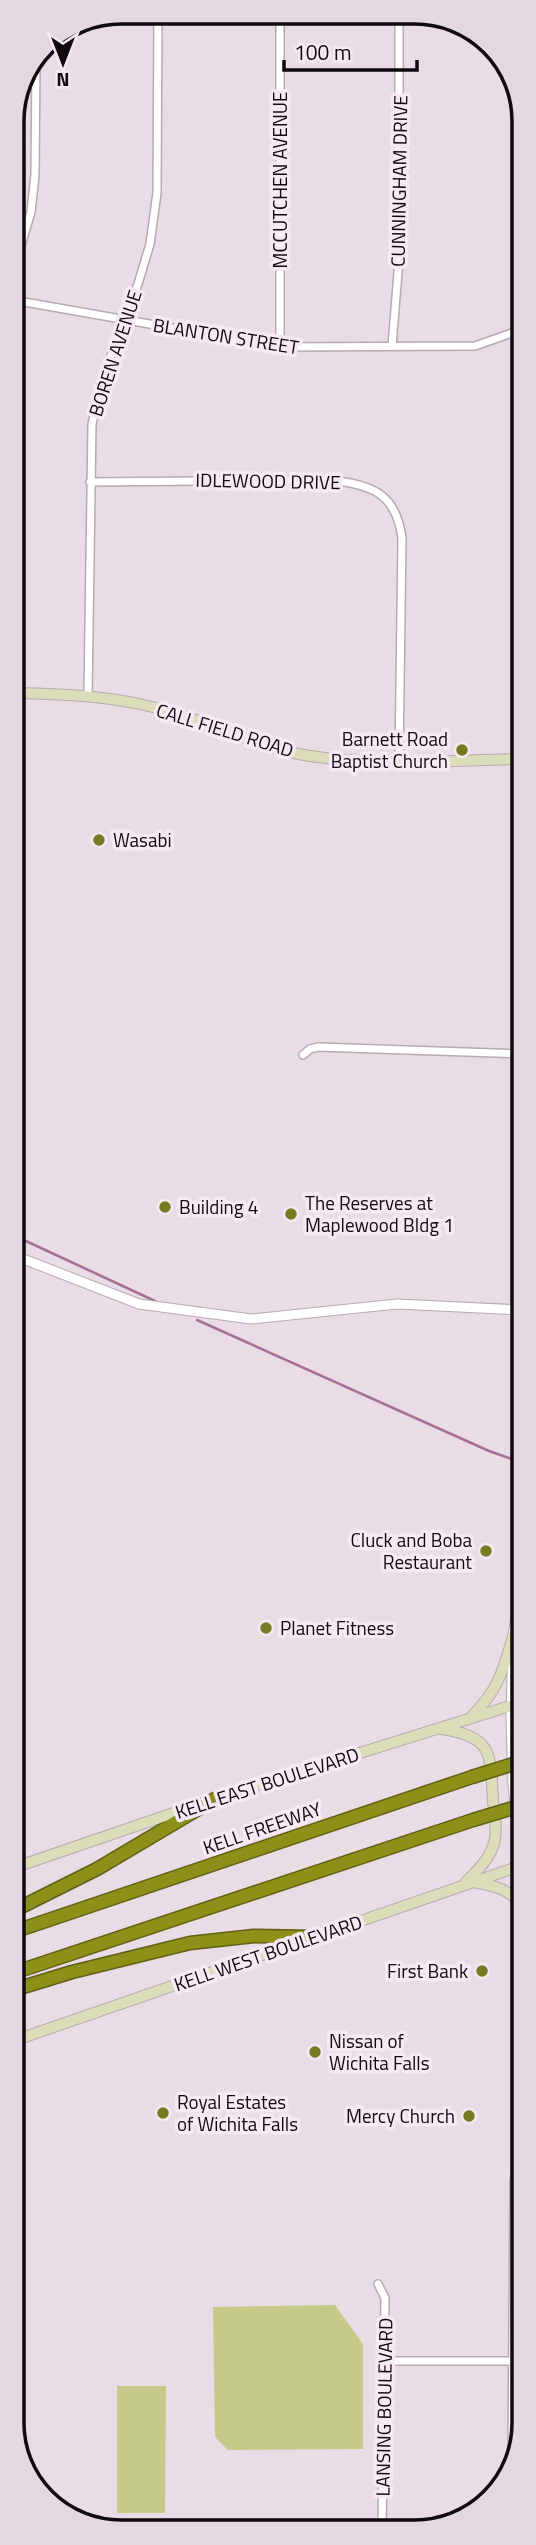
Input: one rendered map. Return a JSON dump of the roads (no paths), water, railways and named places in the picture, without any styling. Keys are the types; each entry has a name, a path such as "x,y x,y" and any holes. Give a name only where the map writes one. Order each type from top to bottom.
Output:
{"highway":[{"name":"KELL FREEWAY","path":"24,1928 511,1765"},
{"path":"24,1905 97,1869 215,1798"},
{"path":"24,1969 511,1809"},
{"path":"24,1987 190,1943 254,1936 316,1937"}],"main road":[{"name":"CALL FIELD ROAD","path":"25,693 88,695 171,712 274,748 303,755 400,761 512,760"},
{"path":"469,1719 489,1700 502,1675 511,1642"},
{"name":"KELL EAST BOULEVARD","path":"24,1864 215,1798 511,1706"},
{"path":"440,1728 461,1731 472,1736 481,1742 490,1754 495,1843 468,1884"},
{"name":"KELL WEST BOULEVARD","path":"24,2037 511,1869"},
{"path":"468,1884 500,1887 511,1894"}],"street":[{"name":"BOREN AVENUE","path":"88,695 90,441 97,397 150,244 157,193 158,24"},
{"name":"MCCUTCHEN AVENUE","path":"280,24 280,347"},
{"name":"CUNNINGHAM DRIVE","path":"392,346 399,260 399,24"},
{"path":"25,231 31,212 35,175 36,78"},
{"name":"BLANTON STREET","path":"25,302 280,347 320,349 475,346 512,333"},
{"name":"IDLEWOOD DRIVE","path":"90,481 328,481 366,485 388,502 398,519 402,538 400,761"},
{"path":"303,1055 318,1047 512,1054"},
{"path":"25,1259 139,1304 251,1319 397,1304 511,1309"},
{"name":"LANSING BOULEVARD","path":"379,2284 385,2298 382,2520"},
{"path":"384,2361 511,2361"}],"waterway":[{"path":"25,1240 155,1301"},
{"path":"197,1320 511,1459"}],"place":[{"name":"Barnett Road Baptist Church","path":"462,750"},
{"name":"Wasabi","path":"99,840"},
{"name":"Building 4","path":"165,1207"},
{"name":"The Reserves at Maplewood Bldg 1","path":"291,1214"},
{"name":"Cluck and Boba Restaurant","path":"486,1551"},
{"name":"Planet Fitness","path":"266,1628"},
{"name":"First Bank","path":"482,1971"},
{"name":"Nissan of Wichita Falls","path":"315,2052"},
{"name":"Royal Estates of Wichita Falls","path":"163,2113"},
{"name":"Mercy Church","path":"469,2116"}]}
